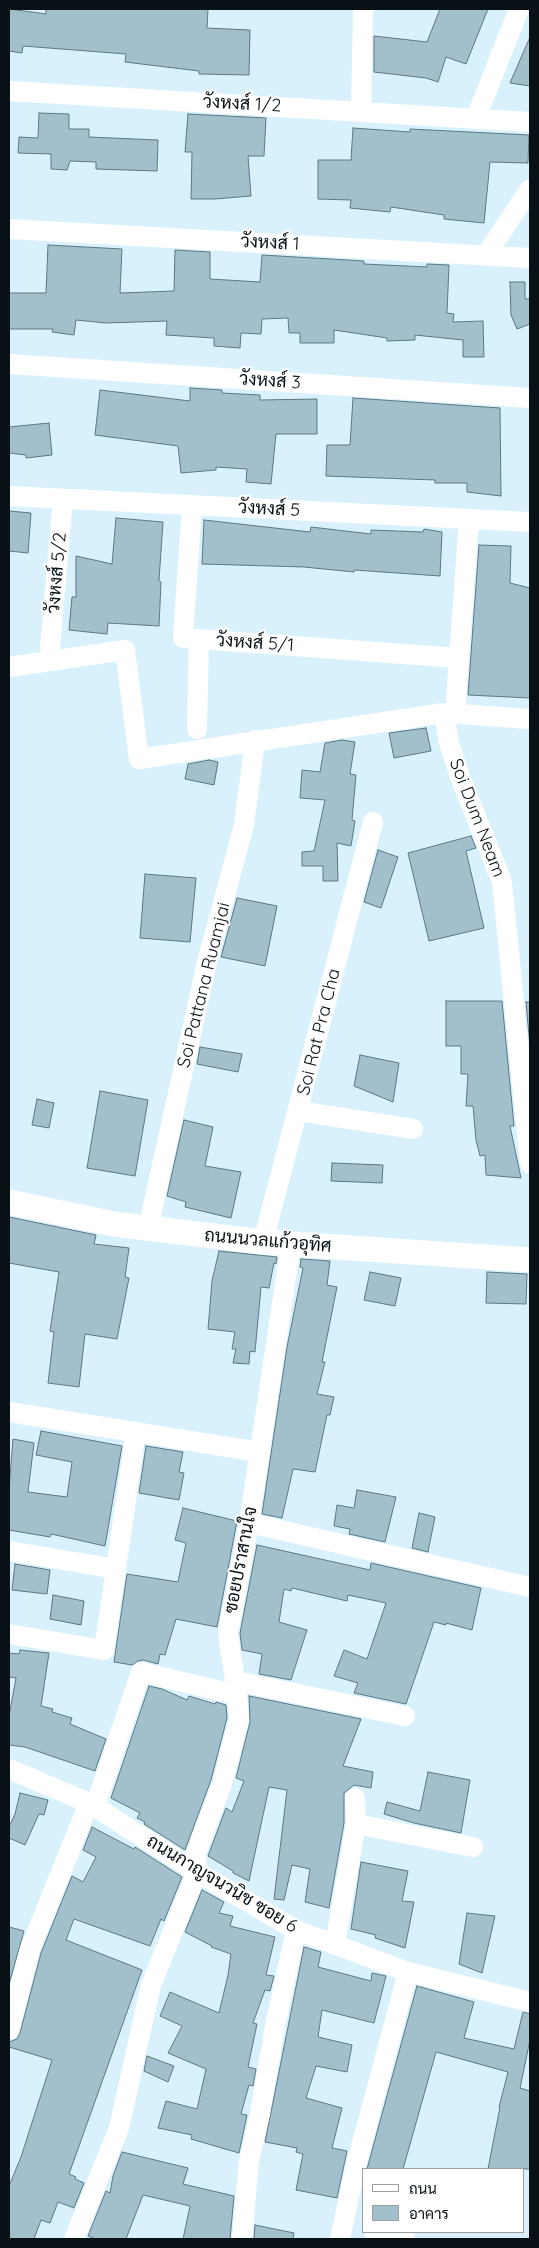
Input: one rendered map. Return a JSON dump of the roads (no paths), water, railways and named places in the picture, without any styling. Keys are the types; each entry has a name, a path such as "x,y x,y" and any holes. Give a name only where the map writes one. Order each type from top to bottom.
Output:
{"street":[{"path":"361,111 363,9"},
{"path":"476,118 519,9"},
{"name":"วังหงส์ 1/2","path":"9,91 530,122"},
{"path":"486,256 530,189"},
{"name":"วังหงส์ 1","path":"9,229 530,258"},
{"name":"วังหงส์ 3","path":"9,364 530,398"},
{"name":"วังหงส์ 5","path":"9,496 530,522"},
{"name":"วังหงส์ 5/2","path":"50,647 64,499"},
{"name":"วังหงส์ 5/1","path":"192,506 183,638 459,658"},
{"path":"450,707 459,658 469,519"},
{"path":"198,729 199,639"},
{"path":"9,667 125,650 139,759 450,707 530,719"},
{"name":"Soi Dum Neam","path":"450,707 449,743 459,774 502,882 525,1058 530,1162"},
{"name":"Soi Pattana Ruamjai","path":"148,1229 207,962 244,825 255,740"},
{"name":"Soi Rat Pra Cha","path":"263,1242 299,1111 373,822"},
{"path":"299,1111 413,1129"},
{"name":"ถนนนวลแก้วอุทิศ","path":"9,1202 114,1224 263,1242 530,1260"},
{"name":"ซอยปราสานใจ","path":"197,1872 196,1852 222,1784 239,1719 228,1633 249,1523 291,1244"},
{"path":"9,1412 260,1452"},
{"path":"9,1634 104,1650 136,1432"},
{"path":"249,1523 530,1587"},
{"path":"9,1551 116,1569"},
{"path":"9,2030 30,1949 92,1805 140,1672 405,1716"},
{"name":"ถนนกาญจนวนิช ซอย 6","path":"10,1775 92,1805 197,1872 296,1930 408,1972 530,2002"},
{"path":"335,1944 356,1824 355,1798"},
{"path":"356,1824 473,1847"},
{"path":"74,2239 119,2128 150,1985 197,1872"},
{"path":"242,2239 249,2161 296,1930"},
{"path":"362,2229 341,2232 355,2168 408,1972"},
{"path":"378,2233 405,2239"}]}
